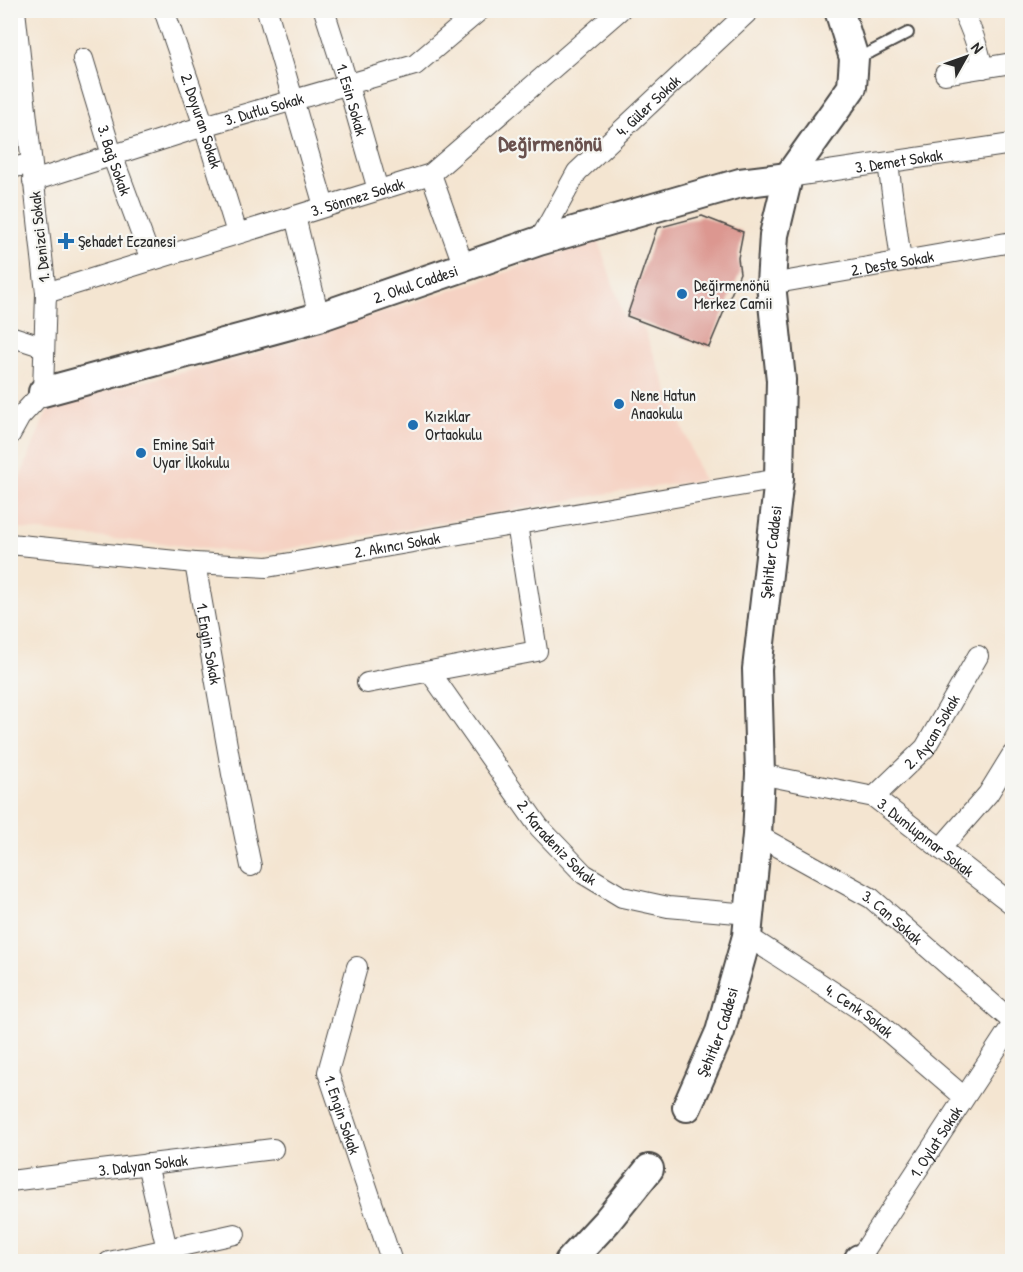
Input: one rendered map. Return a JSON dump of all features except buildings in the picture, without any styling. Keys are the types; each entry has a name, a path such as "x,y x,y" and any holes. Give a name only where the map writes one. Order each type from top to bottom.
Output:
{"street":[{"name":"1. Denizci Sokak","path":"15,10 17,85 32,172 46,293 43,392"},
{"name":"2. Doyuran Sokak","path":"164,10 204,126 237,233"},
{"path":"267,10 324,206"},
{"name":"1. Esin Sokak","path":"324,10 378,190"},
{"name":"3. Dutlu Sokak","path":"10,168 32,172 112,155 293,99 415,65 480,10"},
{"name":"3. Sönmez Sokak","path":"46,293 431,174 620,10"},
{"name":"4. Güler Sokak","path":"539,241 577,172 750,10"},
{"name":"Şehitler Caddesi","path":"687,1107 720,1032 748,925 757,835 760,774 757,669 780,479 781,380 771,284 774,235 788,177 852,87 854,58 839,10"},
{"path":"962,10 978,48 982,68"},
{"name":"3. Bağ Sokak","path":"83,59 112,155 151,260"},
{"path":"945,74 1012,63"},
{"name":"3. Demet Sokak","path":"788,177 1012,144"},
{"path":"888,163 902,261"},
{"path":"431,174 464,267"},
{"name":"2. Okul Caddesi","path":"43,392 319,317 539,241 740,183 788,177"},
{"path":"295,216 319,317"},
{"name":"2. Deste Sokak","path":"771,284 1012,242"},
{"path":"10,336 44,347"},
{"path":"10,435 20,417 43,392"},
{"name":"2. Akıncı Sokak","path":"10,544 267,567 780,479"},
{"path":"367,683 537,651 518,524"},
{"name":"1. Engin Sokak","path":"195,562 232,774 251,866"},
{"name":"2. Aycan Sokak","path":"874,796 925,748 978,656"},
{"name":"2. Karadeniz Sokak","path":"430,672 539,827 584,874 622,897 748,925"},
{"path":"940,849 988,794 1012,755"},
{"name":"3. Dumlupınar Sokak","path":"760,774 874,796 940,849 1010,897"},
{"name":"3. Can Sokak","path":"757,835 871,898 1012,1023"},
{"name":"4. Cenk Sokak","path":"748,925 870,1016 964,1097"},
{"name":"1. Engin Sokak","path":"357,966 328,1072 392,1262"},
{"name":"1. Oylat Sokak","path":"860,1261 1012,1023"},
{"name":"3. Dalyan Sokak","path":"10,1181 273,1149"},
{"path":"147,1164 168,1249"},
{"path":"569,1262 607,1221 649,1168"},
{"path":"109,1262 235,1234"}],"lane":[{"path":"854,58 908,33"}],"shaded area":[{"path":"598,240 625,319 643,327 703,480 610,493 259,554 11,528 10,502 50,404 246,357"}],"waterway":[{"path":"1005,1262 1012,1252"}],"place":[{"name":"Şehadet Eczanesi","path":"66,241"},
{"name":"Değirmenönü Merkez Camii","path":"682,294"},
{"name":"Nene Hatun Anaokulu","path":"619,404"},
{"name":"Kızıklar Ortaokulu","path":"413,425"},
{"name":"Emine Sait Uyar İlkokulu","path":"141,453"}],"district":[{"name":"Değirmenönü","path":"550,143"}]}
